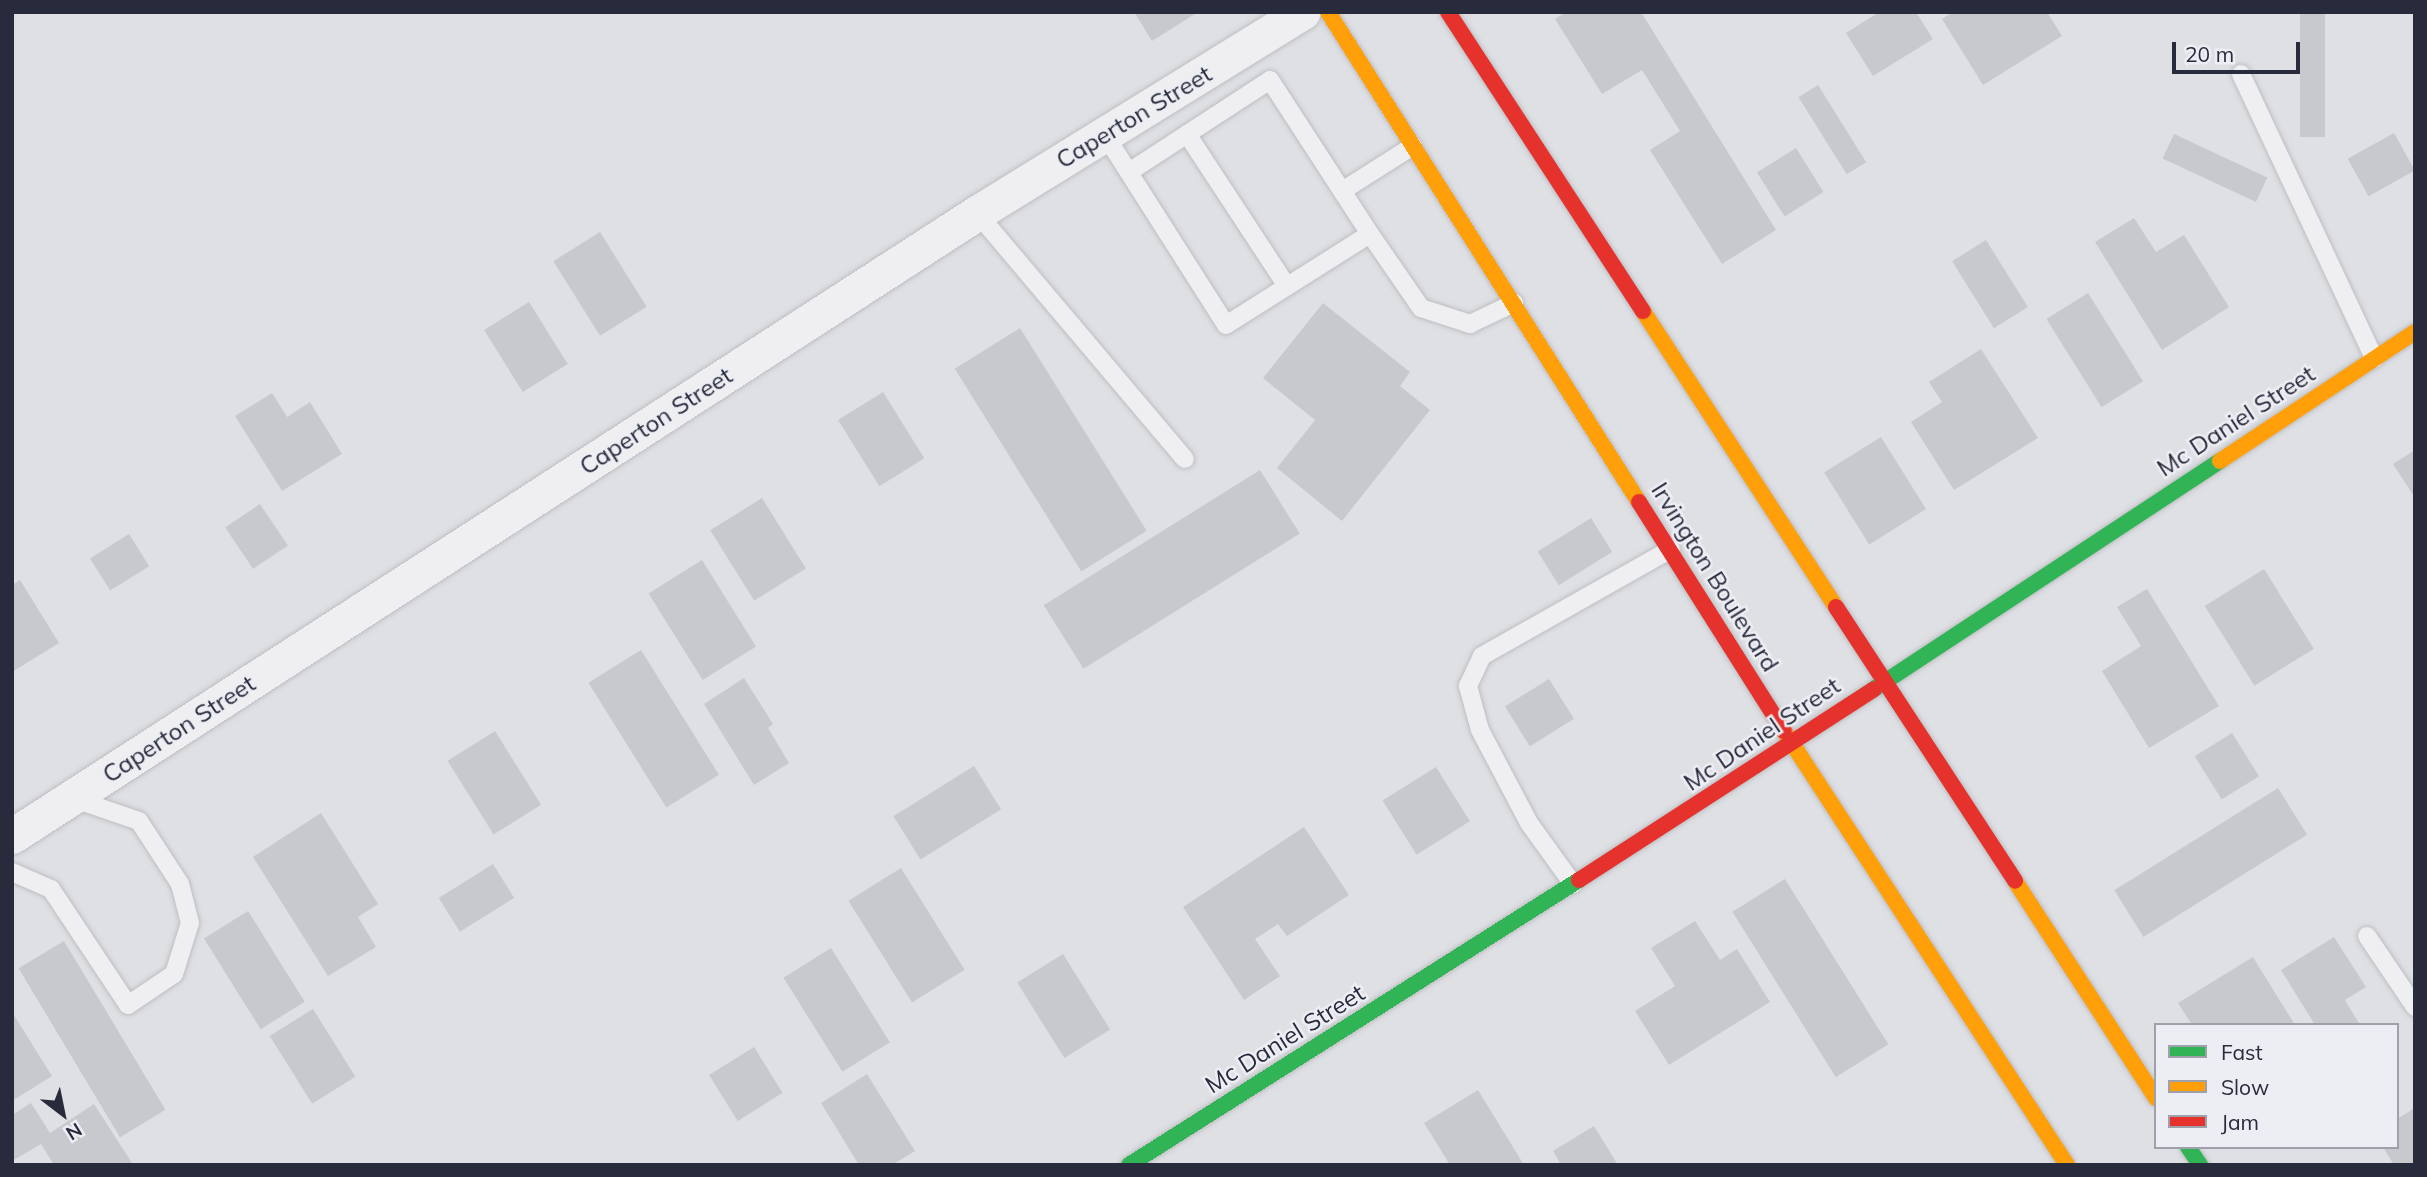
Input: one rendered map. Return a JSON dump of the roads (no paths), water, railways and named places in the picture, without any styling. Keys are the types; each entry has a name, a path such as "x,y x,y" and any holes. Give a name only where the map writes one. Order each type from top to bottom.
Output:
{"main road":[{"name":"Irvington Boulevard","path":"1328,12 1792,743 2067,1165"},
{"path":"1447,12 2154,1095"},
{"name":"Mc Daniel Street","path":"1129,1165 1792,743 2415,332"},
{"path":"2189,1149 2200,1165"}],"street":[{"name":"Caperton Street","path":"12,836 977,213 1303,12"}],"lane":[{"path":"2241,74 2374,358"},
{"path":"1129,172 1270,80 1421,308 1470,324 1514,303"},
{"path":"1187,134 1287,286"},
{"path":"1105,135 1227,325 1370,234"},
{"path":"1342,191 1413,146"},
{"path":"977,213 1185,459"},
{"path":"1573,884 1529,823 1486,742 1468,686 1482,656 1671,549"},
{"path":"12,872 51,889 128,1005 174,974 190,923 180,884 139,821 72,798"},
{"path":"2367,936 2415,1007"}]}
